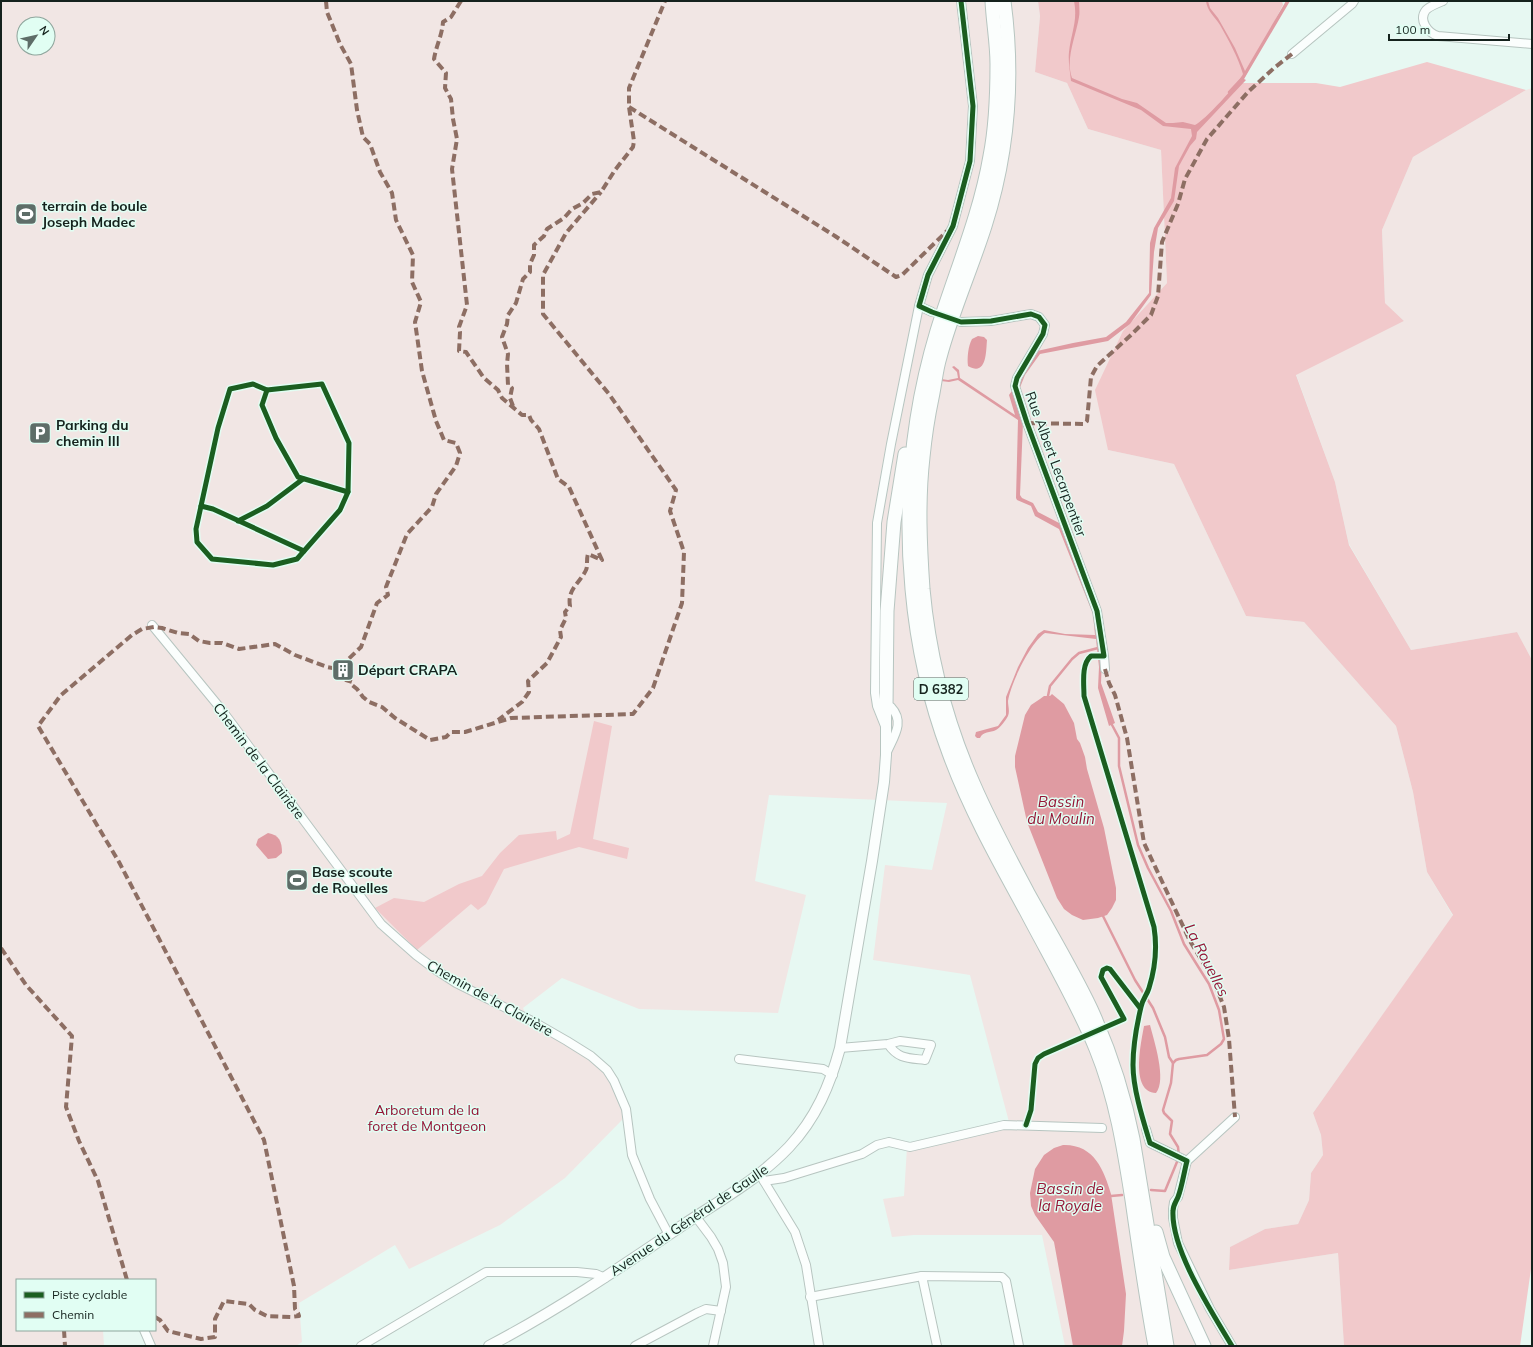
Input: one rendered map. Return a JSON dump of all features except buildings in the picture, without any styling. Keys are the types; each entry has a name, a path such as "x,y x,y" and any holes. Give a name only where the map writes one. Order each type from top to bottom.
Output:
{"highway":[{"name":"D 6382","path":"992,1 997,63 994,123 990,156 980,200 936,334 919,406 913,450 910,492 909,543 912,589 922,659 933,708 949,754 967,796 1014,889 1080,1012 1097,1051 1106,1077 1117,1112 1124,1147 1156,1346"},
{"name":"D 6382","path":"1004,1 1009,34 1009,94 999,174 985,224 939,358 923,456 920,501 920,544 924,593 931,646 940,686 954,734 973,784 998,836 1090,1007 1120,1082 1128,1112 1167,1346"},
{"path":"881,707 894,522 912,412 936,334"},
{"path":"1136,1158 1162,1257 1204,1346"}],"street":[{"path":"886,755 898,725 898,719 896,713 891,707 881,707 875,693 877,523 919,306 928,275 953,226 970,161 973,106 961,1"},
{"path":"1292,54 1354,1"},
{"path":"1443,1 1432,6 1426,11 1424,16 1424,24 1427,30 1432,34 1438,36 1532,44"},
{"path":"919,306 932,312"},
{"name":"Rue Albert Lecarpentier","path":"961,322 991,321 1031,314 1039,317 1045,325 1043,334 1017,378 1015,386 1027,423 1097,611 1104,656 1104,669"},
{"name":"Chemin de la Clairière","path":"152,625 221,709 381,924 416,955 456,983 534,1022 567,1041 591,1056 607,1070 614,1081 626,1109 632,1155 650,1199 669,1235"},
{"name":"Avenue du Général de Gaulle","path":"490,1346 530,1324 605,1278 696,1217 762,1178 808,1123 833,1075 840,1048 884,782 886,729 881,707"},
{"path":"840,1048 888,1044 900,1041 931,1045 925,1060 899,1056 893,1052 888,1044"},
{"path":"739,1059 823,1069 833,1075"},
{"path":"1232,1346 1210,1309 1178,1243 1173,1218 1173,1209 1174,1202 1178,1197 1187,1161 1235,1117"},
{"path":"762,1178 784,1178 862,1154 877,1145 889,1142 910,1148 1004,1125 1102,1128"},
{"path":"1146,1129 1150,1143 1173,1156 1187,1161"},
{"path":"762,1178 795,1232 806,1265 819,1346"},
{"path":"696,1217 715,1243 723,1263 726,1287 713,1346"},
{"path":"362,1346 486,1272 577,1272 596,1274 605,1278"},
{"path":"810,1297 922,1276 1002,1277 1006,1280 1019,1346"},
{"path":"922,1276 937,1346"},
{"path":"634,1346 706,1309 721,1311"},
{"path":"144,1331 151,1346"}],"green space":[{"name":"Arboretum de la foret de Montgeon","path":"1,1 1038,1 1040,16 1035,72 1067,83 1088,129 1161,150 1167,283 1123,331 1108,450 1174,464 1246,616 1304,622 1396,726 1413,792 1427,872 1453,916 1313,1113 1321,1135 1323,1155 1311,1173 1309,1200 1298,1224 1265,1229 1230,1247 1229,1270 1338,1253 1344,1346 1065,1346 1042,1235 914,1235 892,1237 883,1199 904,1196 907,1147 1009,1122 970,975 873,960 885,865 932,870 947,803 769,795 755,881 806,895 778,1013 639,1009 562,978 523,1008 526,1015 577,1042 604,1064 630,1108 622,1120 565,1178 500,1225 409,1269 395,1245 299,1303 302,1342 296,1346 152,1346 145,1331 156,1331 156,1279 16,1279 16,1331 103,1331 104,1346 1,1346"},
{"path":"1532,88 1532,660 1517,632 1411,650 1349,544 1335,482 1296,374 1404,321 1385,303 1382,230 1413,157 1526,90"}],"shaded area":[{"path":"1038,1 1282,1 1283,5 1242,83 1316,83 1340,87 1427,62 1526,90 1413,157 1382,230 1385,303 1404,321 1296,375 1335,482 1349,545 1411,650 1517,632 1532,660 1532,1262 1520,1346 1344,1346 1338,1253 1229,1270 1230,1247 1265,1229 1298,1224 1309,1200 1311,1173 1323,1155 1321,1135 1313,1113 1453,915 1427,872 1413,792 1396,726 1304,622 1246,616 1174,464 1108,450 1095,390 1123,331 1167,283 1161,150 1088,129 1067,83 1035,72 1040,16"},
{"path":"594,721 612,726 593,839 629,848 627,859 579,847 504,869 486,904 478,910 471,904 417,950 375,908 394,898 424,902 459,884 482,876 500,853 519,835 556,831 557,840 570,834"}],"water":[{"path":"1074,1 1079,1 1079,13 1078,24 1070,55 1070,71 1072,78 1122,99 1137,103 1166,123 1183,122 1195,125 1221,101 1243,74 1233,49 1220,25 1210,11 1206,1 1208,1 1210,8 1218,18 1235,48 1245,71 1286,1 1290,1 1244,79 1246,80 1197,132 1196,139 1190,146 1179,166 1174,201 1158,228 1154,252 1151,295 1130,324 1108,341 1040,354 1025,375 1019,390 1017,385 1037,351 1106,337 1126,322 1149,293 1150,243 1154,228 1171,198 1175,168 1192,136 1191,129 1163,126 1141,110 1071,81 1069,62 1069,55 1075,21"},
{"path":"978,336 984,337 987,340 986,356 982,366 979,368 974,368 968,366 968,352 972,339"},
{"path":"954,366 959,370 960,378 1015,415 1009,395 1014,388 1016,394 1014,398 1023,422 1020,495 1022,498 1033,503 1038,512 1061,524 1095,608 1102,658 1101,683 1115,723 1109,726 1098,688 1099,667 1096,639 1045,633 1033,645 1017,674 1008,701 1009,714 1006,720 996,730 985,733 980,738 975,736 976,732 998,726 1006,715 1006,697 1018,667 1028,648 1038,634 1044,630 1065,634 1095,635 1093,614 1059,529 1035,516 1031,506 1017,500 1016,498 1018,420 958,380 949,382 941,381 941,379 948,380 958,378 957,372 952,367"},
{"name":"Bassin du Moulin","path":"1052,694 1064,704 1074,723 1077,739 1085,757 1104,828 1116,888 1116,900 1107,915 1098,918 1083,920 1072,915 1064,909 1057,898 1027,822 1015,767 1015,756 1025,715 1031,705 1044,696 1050,696"},
{"path":"268,833 275,835 279,839 281,845 282,853 276,858 268,859 256,845 258,839"},
{"path":"1150,1025 1157,1050 1160,1070 1159,1087 1156,1093 1148,1091 1143,1084 1139,1066 1144,1026"},
{"name":"Bassin de la Royale","path":"1063,1145 1083,1149 1096,1160 1105,1176 1111,1194 1126,1294 1122,1346 1073,1346 1054,1242 1035,1215 1031,1206 1030,1193 1035,1169 1044,1155 1054,1148"}],"waterway":[{"path":"1229,92 1243,77"},
{"path":"1048,696 1050,686 1072,659 1079,653 1098,648"},
{"name":"La Rouelles","path":"1111,723 1119,738 1119,766 1138,845 1148,868 1171,911 1184,944 1209,984 1219,1010 1224,1039 1221,1044 1207,1055 1179,1059 1173,1063 1171,1083 1163,1110 1172,1121 1170,1134 1178,1147 1179,1157 1165,1191 1151,1190"},
{"path":"1103,916 1135,980 1153,1008 1165,1037 1169,1057 1173,1063"},
{"path":"1111,1196 1122,1195"}],"marked path":[{"path":"326,1 327,12 340,44 351,64 357,110 363,137 370,144 380,172 392,193 396,220 413,255 412,282 421,302 415,322 422,371 436,421 444,440 456,443 460,453 456,466 436,494 432,507 407,534 386,587 388,595 377,603 361,647 338,669"},
{"path":"461,1 451,17 443,22 434,59 446,73 445,88 451,99 457,139 452,169 467,305 459,327 459,351 466,352 484,378 498,390 502,398 522,415 529,415 531,420 539,429 558,479 569,487 602,560 588,554 586,570 570,595 570,606 565,612 566,618 560,630 561,637 547,663 528,681 529,692 522,702 498,720"},
{"path":"513,406 510,398 512,388 508,385 508,354 502,337 507,324 508,315 516,303 523,279 530,272 530,264 534,255 534,245 544,236 547,229 564,218 572,209 583,203 592,194 601,192 615,170 633,147 634,141 629,107 629,88 665,1"},
{"path":"1027,423 1084,424 1087,421 1091,377 1097,366 1151,315 1158,296 1162,242 1178,204 1185,179 1207,139 1248,92 1292,54"},
{"path":"629,107 835,236 896,277 902,275 947,231"},
{"path":"338,669 344,675 346,680 352,682 352,685 369,702 382,707 395,718 430,740 446,737 451,732 465,732 511,718 633,714 653,688 682,603 684,552 670,511 676,490 609,394 543,314 543,275 566,233 601,192"},
{"path":"156,1318 160,1320 168,1331 201,1339 215,1337 215,1319 224,1301 249,1304 255,1310 267,1316 299,1316 295,1309 294,1286 264,1140 119,862 38,726 61,695 132,635 142,629 154,627 162,628 178,633 189,634 199,641 222,643 239,649 275,644 295,655 327,667 338,669"},
{"path":"1105,669 1109,683 1115,695 1127,738 1144,843 1190,941 1213,979 1224,1007 1229,1039 1235,1117"},
{"path":"1,948 26,985 72,1036 66,1107 79,1141 98,1181 127,1279"},
{"path":"64,1331 65,1346"}],"cycle path":[{"path":"961,1 973,106 970,161 953,226 928,275 919,306 961,322 991,321 1031,314 1039,317 1045,325 1043,334 1017,378 1015,386 1027,423 1097,611 1104,656 1091,656 1088,660 1084,669 1084,696 1155,934 1155,958 1153,973 1142,1004 1138,1021 1133,1074 1139,1104 1150,1143 1187,1161 1173,1211 1174,1227 1179,1244 1194,1280 1232,1346"},
{"path":"253,384 267,390 262,405 276,438 298,477 348,492 340,510 297,559 273,565 212,559 197,542 196,529 218,428 230,389 253,384"},
{"path":"267,390 322,384 349,443 348,492"},
{"path":"238,521 267,506 303,479"},
{"path":"201,506 213,509 304,551"},
{"path":"1026,1125 1031,1110 1035,1064 1038,1058 1124,1019 1101,977 1103,970 1107,968 1110,969 1140,1008"}],"place":[{"name":"terrain de boule Joseph Madec","path":"26,214"},
{"name":"Parking du chemin III","path":"40,433"},
{"name":"Départ CRAPA","path":"343,670"},
{"name":"Base scoute de Rouelles","path":"297,880"}]}
